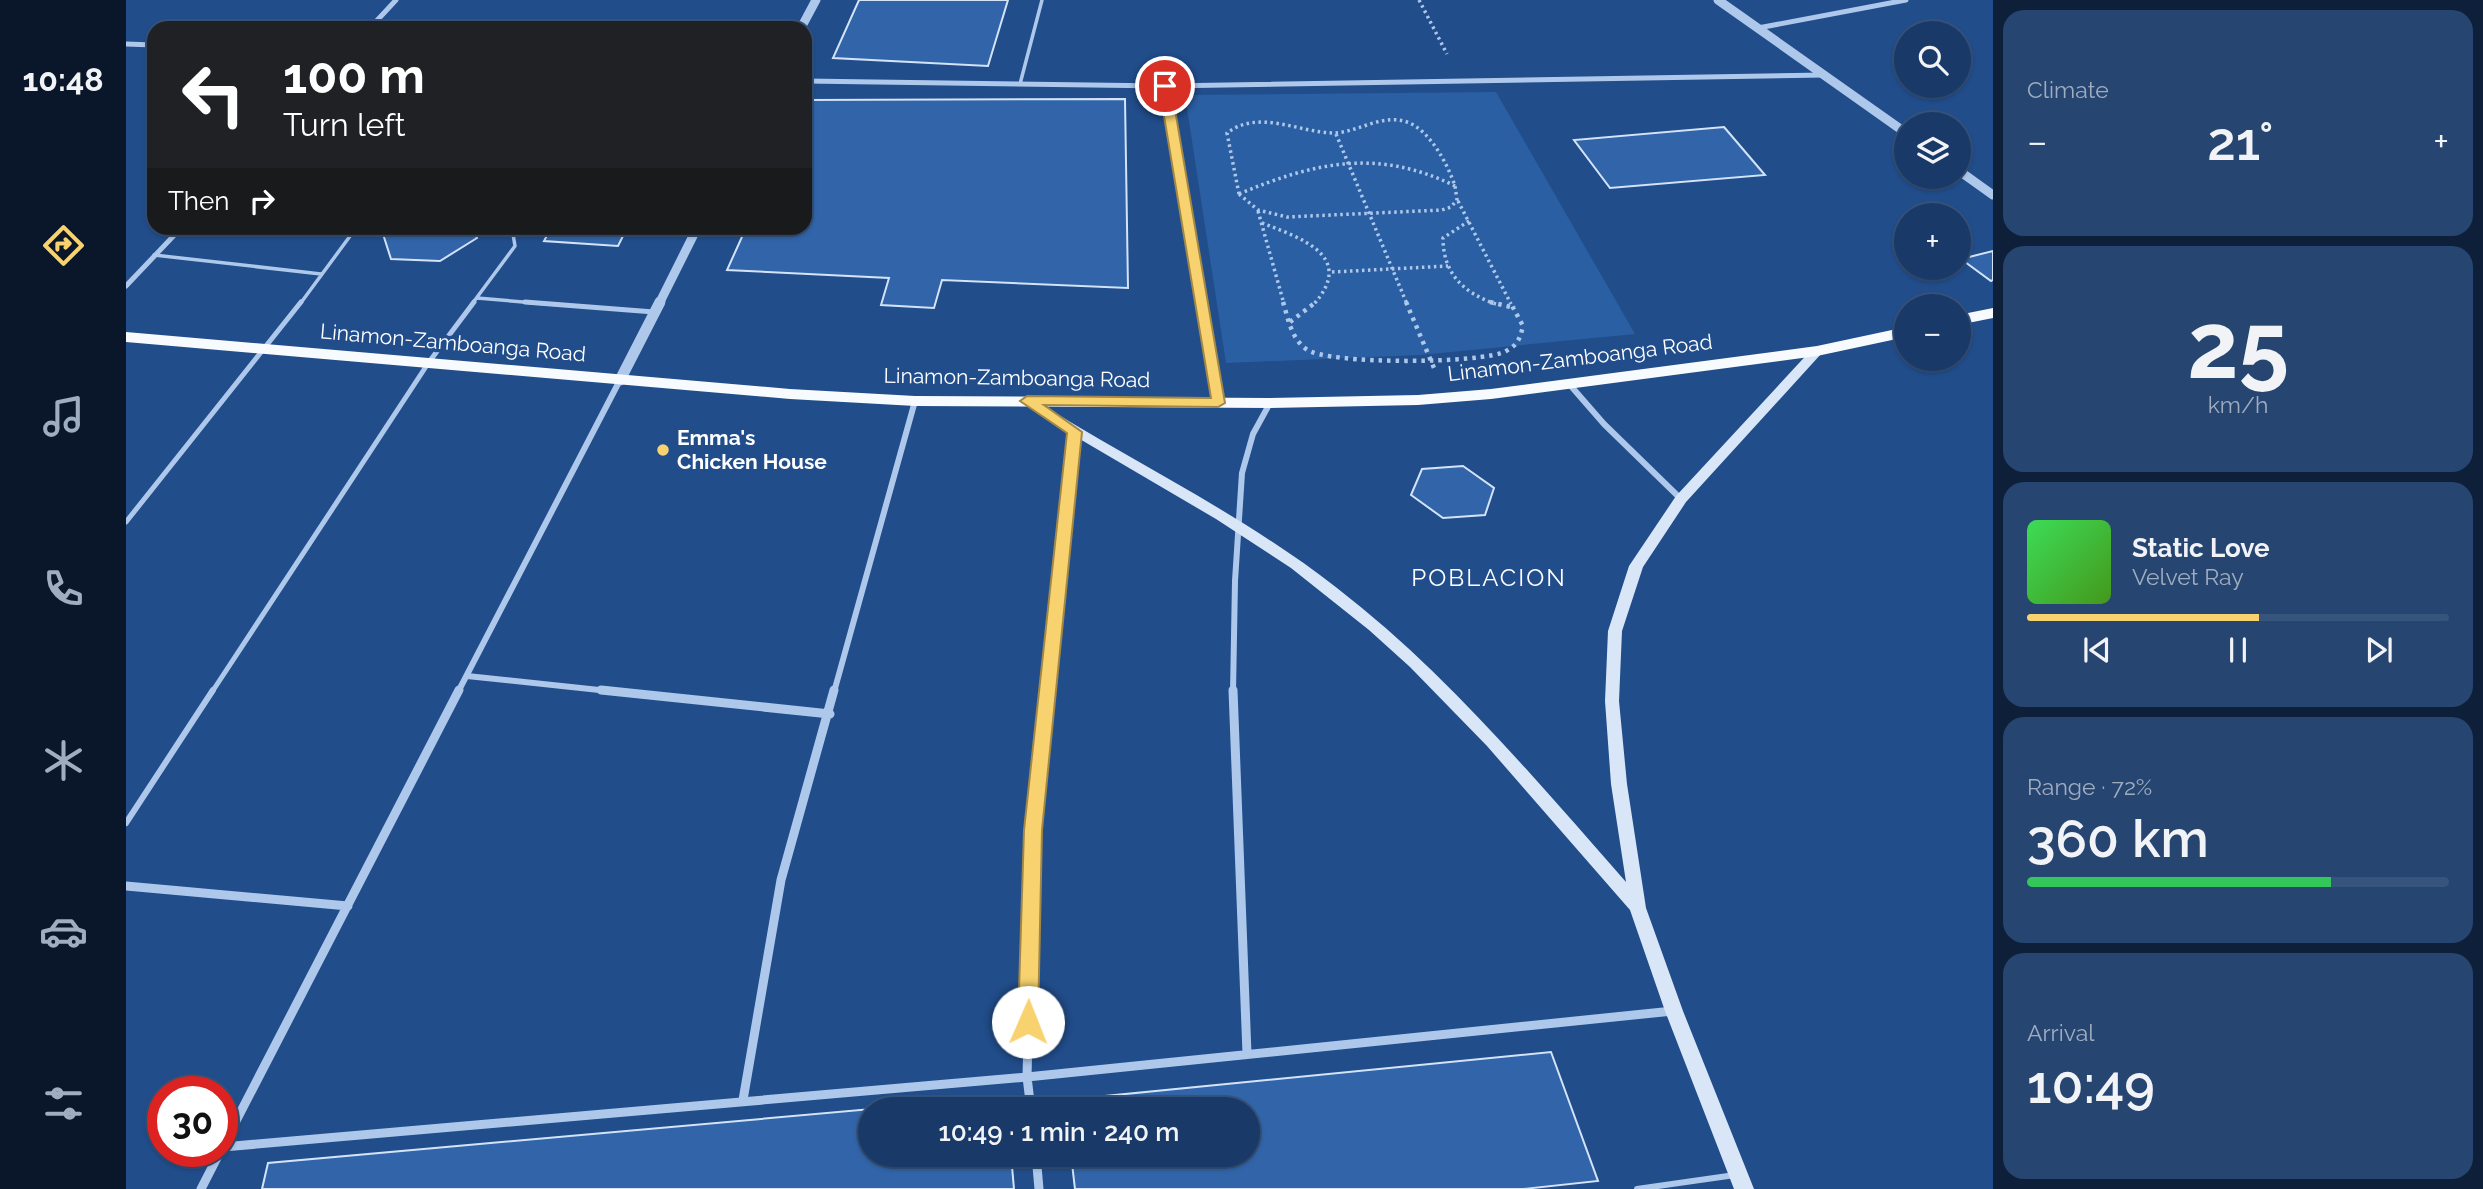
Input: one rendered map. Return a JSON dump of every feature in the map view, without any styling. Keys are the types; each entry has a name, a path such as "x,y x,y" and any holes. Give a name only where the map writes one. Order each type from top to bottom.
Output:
{"highway":[{"path":"1971,317 1993,313"},
{"name":"Linamon-Zamboanga Road","path":"126,337 264,351 429,362 790,394 915,401 1270,403 1447,398 1570,385 1816,351 1894,335"}],"main road":[{"path":"1741,1182 1674,1011 1638,908 1619,784 1612,701 1615,631 1636,566 1681,499 1816,351"},
{"path":"1027,401 1074,432 1238,527 1332,591 1403,650 1499,750 1638,908"}],"street":[{"path":"376,21 396,0"},
{"path":"805,21 816,0"},
{"path":"1718,0 1894,125"},
{"path":"1758,28 1906,0"},
{"path":"126,44 147,45"},
{"path":"812,81 1165,86 1824,75"},
{"path":"1165,86 1218,403"},
{"path":"1971,179 1993,195"},
{"path":"126,286 174,235"},
{"path":"238,1118 693,235"},
{"path":"1570,385 1604,424 1681,499"},
{"path":"743,1100 782,880 915,401"},
{"path":"1247,1054 1233,726 1238,527 1242,473 1254,434 1270,403"},
{"path":"1029,1097 1027,1077 1033,830 1074,432"},
{"path":"467,676 830,714"},
{"path":"126,886 348,906"},
{"path":"238,1147 743,1100 1027,1077 1674,1011"},
{"path":"201,1189 213,1167"},
{"path":"1036,1167 1039,1189"}],"lane":[{"path":"1020,84 1042,0"},
{"path":"126,522 264,351 351,235"},
{"path":"126,823 429,362 515,246 513,235"},
{"path":"153,255 321,274"},
{"path":"477,298 654,312"},
{"path":"1637,1189 1741,1182"}],"path":[{"path":"1419,0 1462,82"},
{"path":"1258,210 1297,342 1312,354 1348,361 1504,354 1519,342 1523,326 1457,200 1456,187 1426,135 1406,121 1378,122 1336,133 1256,122 1233,126 1227,133 1239,194 1258,210 1287,216 1369,214 1451,208 1457,200"},
{"path":"1336,133 1447,398"},
{"path":"1239,194 1304,169 1348,163 1383,163 1404,167 1456,187"},
{"path":"1469,221 1443,238 1442,249 1448,266 1459,286 1472,296 1490,304 1515,308"},
{"path":"1261,223 1309,242 1322,254 1332,272 1331,283 1323,298 1290,323"},
{"path":"1332,272 1448,266"}],"shaded area":[{"path":"1496,92 1635,334 1420,355 1226,363 1185,95"}],"building":[{"path":"859,0 1008,0 988,66 833,58"},
{"path":"1125,99 1128,288 942,280 934,308 881,305 889,278 727,270 743,235 812,235 812,100"},
{"path":"1724,127 1765,175 1610,188 1574,140"},
{"path":"383,235 476,235 477,238 440,261 391,259"},
{"path":"547,235 624,235 618,246 544,241"},
{"path":"1993,251 1993,280 1971,266 1971,256"},
{"path":"1463,466 1494,488 1485,515 1443,518 1411,495 1422,469"},
{"path":"1551,1052 1598,1181 1523,1189 1075,1189 1072,1167 1260,1167 1260,1097 1095,1097"},
{"path":"858,1110 858,1167 1012,1167 1014,1189 262,1189 268,1163"}],"place":[{"name":"Emma's Chicken House","path":"663,450"}],"district":[{"name":"POBLACION","path":"1489,578"}],"route":[{"path":"1028,1022 1033,830 1074,432 1027,401 1218,403 1165,86"}]}
